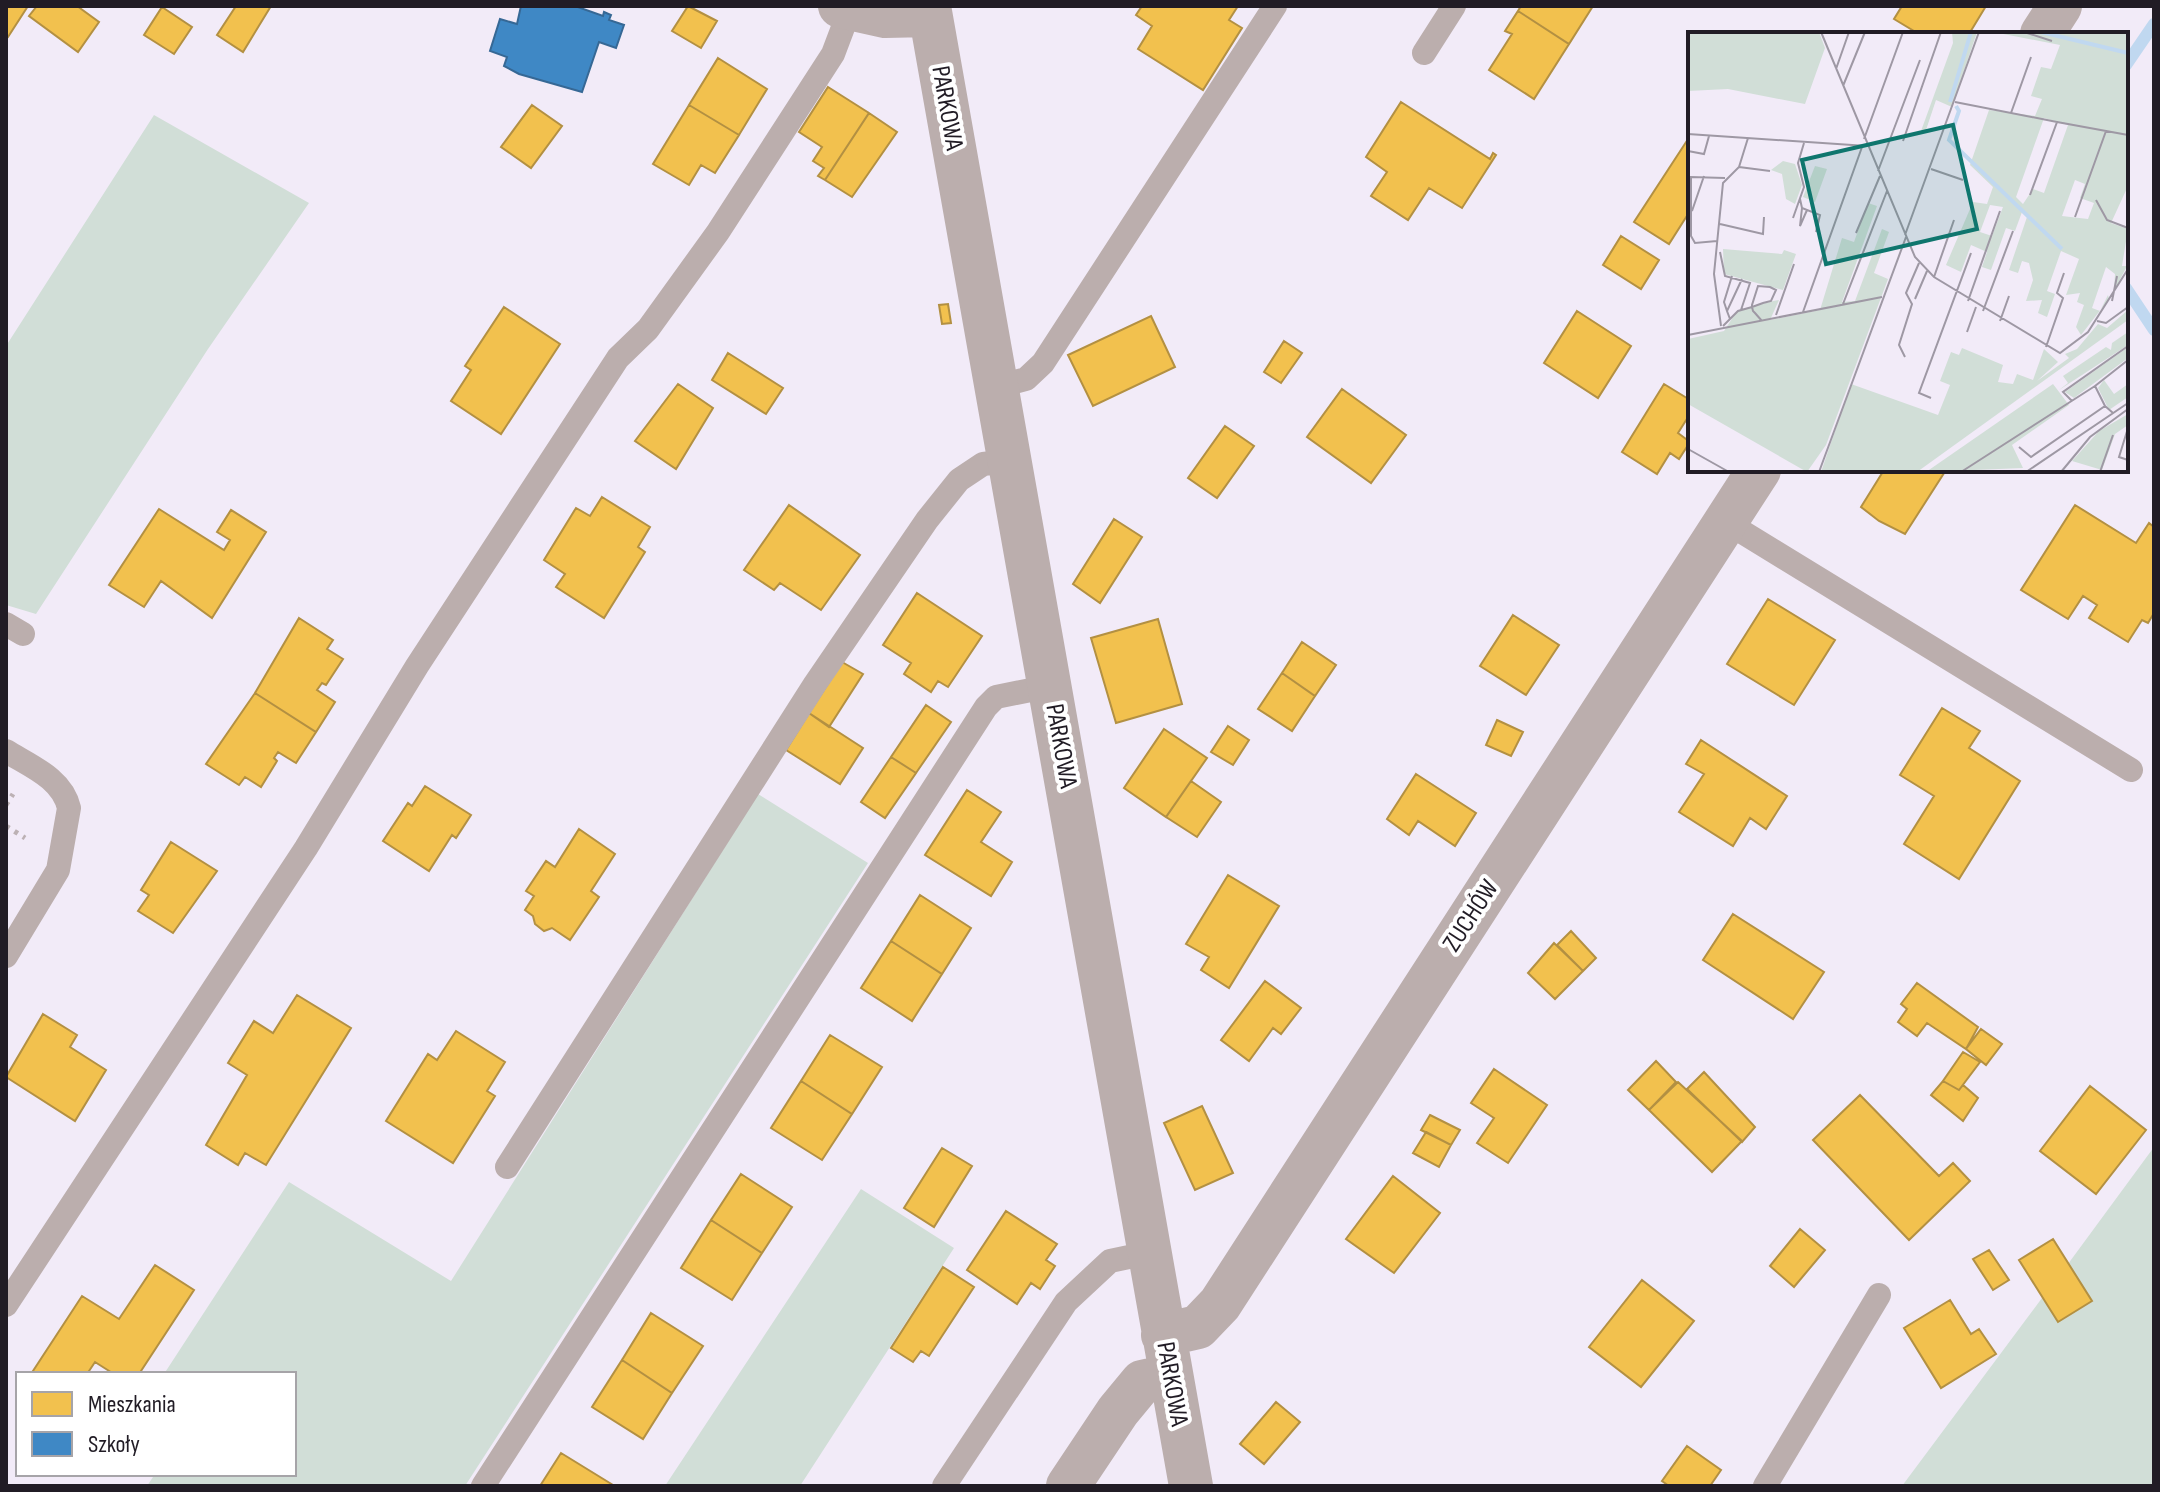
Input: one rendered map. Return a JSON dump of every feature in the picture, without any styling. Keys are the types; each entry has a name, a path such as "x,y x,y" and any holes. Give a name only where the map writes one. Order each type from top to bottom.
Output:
{"street":[{"path":"2043,32 2060,6"},
{"path":"845,7 908,17 930,10"},
{"name":"PARKOWA","path":"930,10 1191,1486"},
{"name":"ZUCHÓW","path":"1068,1486 1118,1411 1142,1382 1220,1304 1758,472"}],"lane":[{"path":"995,387 1026,379 1043,363 1275,6"},
{"path":"1424,53 1454,6"},
{"path":"6,1305 306,848 417,666 618,358 648,329 776,143 833,54 845,7"},
{"path":"507,1167 815,684 927,520 959,480 983,464 1009,461"},
{"path":"1726,522 2131,770"},
{"path":"483,1486 986,707 996,697 1051,686"},
{"path":"6,751 54,781 67,798 69,808 58,870 6,956"},
{"path":"944,1486 1066,1302 1110,1261 1148,1253"},
{"path":"1765,1486 1879,1295"}],"path":[{"path":"6,805 15,792"},
{"path":"6,826 25,838"}],"shaded area":[{"path":"154,115 309,203 208,349 36,614 6,605 6,346"},
{"path":"758,794 868,863 465,1486 147,1486 154,1476 296,1476 296,1372 165,1372 289,1182 451,1281"},
{"path":"2154,1147 2154,1486 1902,1486 2042,1298 2058,1321 2068,1264"},
{"path":"861,1189 954,1248 800,1486 665,1486"}],"building: Mieszkania":[{"path":"6,6 28,6 8,37 6,36"},
{"path":"37,6 77,6 99,22 78,52 29,16"},
{"path":"236,6 271,6 243,52 217,35"},
{"path":"688,6 717,21 701,48 672,31"},
{"path":"1142,6 1238,6 1229,20 1242,28 1203,90 1138,49 1152,26 1136,15"},
{"path":"1521,6 1593,6 1569,44 1518,11"},
{"path":"1902,6 1986,6 1970,32 1916,32 1894,19"},
{"path":"162,7 192,27 174,54 144,35"},
{"path":"1518,11 1569,44 1534,99 1489,70 1512,34 1505,31"},
{"path":"718,58 767,89 739,135 689,105"},
{"path":"828,87 869,113 825,180 818,176 824,168 813,161 822,147 799,132"},
{"path":"1401,102 1490,159 1493,153 1496,155 1462,208 1429,188 1408,220 1371,196 1387,172 1366,157"},
{"path":"532,105 562,126 531,168 501,147"},
{"path":"689,105 739,135 715,173 701,165 689,185 653,164"},
{"path":"869,113 897,132 852,197 825,180"},
{"path":"1688,139 1688,214 1669,244 1634,222"},
{"path":"1621,236 1659,260 1641,289 1603,265"},
{"path":"948,304 951,323 942,324 939,305"},
{"path":"504,307 560,344 501,434 451,401 471,370 465,366"},
{"path":"1577,311 1631,346 1598,398 1544,363"},
{"path":"1151,316 1175,367 1093,406 1068,355"},
{"path":"1284,341 1302,353 1281,383 1264,372"},
{"path":"728,353 783,388 766,414 712,380"},
{"path":"678,384 713,408 676,469 635,441"},
{"path":"1664,384 1688,399 1688,417 1678,433 1688,440 1688,445 1679,459 1670,453 1657,474 1622,452"},
{"path":"1342,389 1406,435 1371,483 1307,437"},
{"path":"1225,426 1254,446 1217,498 1188,478"},
{"path":"1883,472 1945,472 1905,534 1879,521 1861,507"},
{"path":"602,497 650,527 638,547 645,552 604,618 556,587 565,574 544,560 576,508 590,516"},
{"path":"789,505 860,555 821,610 780,583 774,590 744,570"},
{"path":"2075,505 2136,543 2149,523 2154,527 2154,613 2148,623 2142,620 2128,642 2089,618 2097,605 2083,596 2068,619 2021,590"},
{"path":"159,509 224,550 230,540 217,532 231,510 266,532 212,618 161,581 144,607 109,585"},
{"path":"1114,519 1142,537 1100,603 1073,584"},
{"path":"917,593 982,636 948,687 938,681 931,692 904,674 911,663 883,645"},
{"path":"1768,599 1835,640 1794,705 1727,664"},
{"path":"1513,615 1559,645 1526,695 1480,666"},
{"path":"299,618 333,640 327,649 343,659 326,685 322,683 317,690 335,702 316,732 255,693"},
{"path":"1158,619 1182,704 1116,723 1091,638"},
{"path":"1302,642 1336,665 1315,696 1282,673"},
{"path":"842,662 863,674 829,727 809,713"},
{"path":"1282,673 1315,696 1292,731 1258,709"},
{"path":"255,693 316,732 296,763 278,752 274,758 277,761 261,787 245,777 239,785 206,764"},
{"path":"926,705 951,722 916,773 891,757"},
{"path":"1942,708 1980,731 1969,748 2020,781 1959,879 1904,844 1934,796 1900,775"},
{"path":"809,713 863,748 840,784 786,750"},
{"path":"1497,720 1523,732 1511,756 1486,745"},
{"path":"1228,726 1249,740 1233,765 1211,752"},
{"path":"1164,729 1207,758 1166,817 1124,788"},
{"path":"1701,740 1787,796 1766,829 1750,818 1733,846 1679,812 1704,774 1686,764"},
{"path":"891,757 916,773 885,818 861,802"},
{"path":"1416,774 1476,813 1455,846 1418,821 1409,835 1387,819"},
{"path":"1191,781 1221,802 1197,837 1166,817"},
{"path":"425,786 471,815 456,838 452,835 429,871 383,841 408,803 412,806"},
{"path":"967,790 1001,812 981,842 1012,862 991,896 925,855"},
{"path":"579,829 615,854 591,891 599,897 570,940 552,928 544,931 535,924 533,916 525,910 534,896 526,891 546,861 555,867"},
{"path":"171,842 217,871 173,933 138,911 149,895 141,890"},
{"path":"1228,875 1279,906 1229,988 1201,970 1209,957 1186,944"},
{"path":"920,895 971,928 942,974 891,941"},
{"path":"1733,914 1824,972 1793,1019 1703,960"},
{"path":"1571,931 1596,958 1583,971 1557,945"},
{"path":"891,941 942,974 912,1021 861,988"},
{"path":"1554,943 1583,971 1555,999 1528,973"},
{"path":"1265,981 1301,1008 1281,1034 1273,1028 1249,1061 1221,1040"},
{"path":"1917,983 1978,1027 1966,1049 1927,1023 1917,1036 1898,1022 1907,1009 1901,1004"},
{"path":"297,995 351,1028 266,1165 245,1153 238,1165 206,1145 247,1075 228,1063 254,1021 273,1033"},
{"path":"43,1014 77,1035 70,1047 106,1070 75,1121 6,1077"},
{"path":"1981,1029 2002,1044 1986,1065 1966,1049"},
{"path":"456,1031 505,1062 487,1091 495,1096 453,1163 386,1121 428,1054 437,1060"},
{"path":"830,1035 882,1067 852,1114 801,1081"},
{"path":"1963,1052 1980,1062 1959,1090 1943,1081"},
{"path":"1656,1061 1676,1082 1649,1110 1628,1090"},
{"path":"1494,1069 1547,1105 1508,1163 1477,1143 1494,1118 1471,1103"},
{"path":"1704,1072 1755,1127 1742,1142 1687,1089"},
{"path":"801,1081 852,1114 822,1160 771,1128"},
{"path":"1943,1081 1959,1090 1963,1085 1978,1098 1963,1121 1931,1095"},
{"path":"1678,1082 1742,1141 1712,1172 1649,1110"},
{"path":"2090,1086 2146,1130 2096,1194 2040,1151"},
{"path":"1860,1095 1939,1176 1953,1163 1970,1181 1909,1240 1813,1140"},
{"path":"1202,1106 1233,1173 1195,1190 1164,1123"},
{"path":"1430,1115 1460,1130 1451,1145 1421,1130"},
{"path":"1426,1132 1451,1145 1439,1167 1413,1153"},
{"path":"942,1148 972,1166 934,1227 904,1208"},
{"path":"741,1174 792,1207 762,1253 711,1220"},
{"path":"1393,1176 1440,1213 1394,1273 1346,1239"},
{"path":"1006,1211 1057,1244 1046,1260 1055,1266 1040,1289 1031,1283 1017,1304 967,1270"},
{"path":"711,1220 762,1253 732,1300 681,1268"},
{"path":"1800,1229 1825,1250 1794,1287 1770,1266"},
{"path":"2053,1239 2092,1301 2058,1322 2019,1260"},
{"path":"1989,1250 2009,1280 1993,1290 1973,1259"},
{"path":"155,1265 194,1290 140,1372 111,1372 95,1362 88,1372 32,1372 82,1296 119,1319"},
{"path":"943,1267 974,1287 929,1356 921,1351 913,1362 891,1348"},
{"path":"1642,1280 1694,1321 1641,1387 1589,1347"},
{"path":"1950,1300 1971,1334 1979,1329 1996,1354 1941,1388 1904,1328"},
{"path":"651,1313 703,1346 672,1393 622,1360"},
{"path":"622,1360 672,1393 643,1439 592,1407"},
{"path":"1276,1402 1300,1422 1264,1464 1240,1444"},
{"path":"1687,1446 1721,1470 1710,1486 1669,1486 1662,1481"},
{"path":"561,1453 613,1485 540,1486"}],"building: Szkoły":[{"path":"521,6 575,6 603,16 604,12 611,15 609,20 624,25 616,48 599,42 582,92 519,74 504,66 507,57 490,51 500,19 517,24"}],"waterway":[{"path":"2128,62 2154,24"},
{"path":"2128,291 2154,330"}]}
